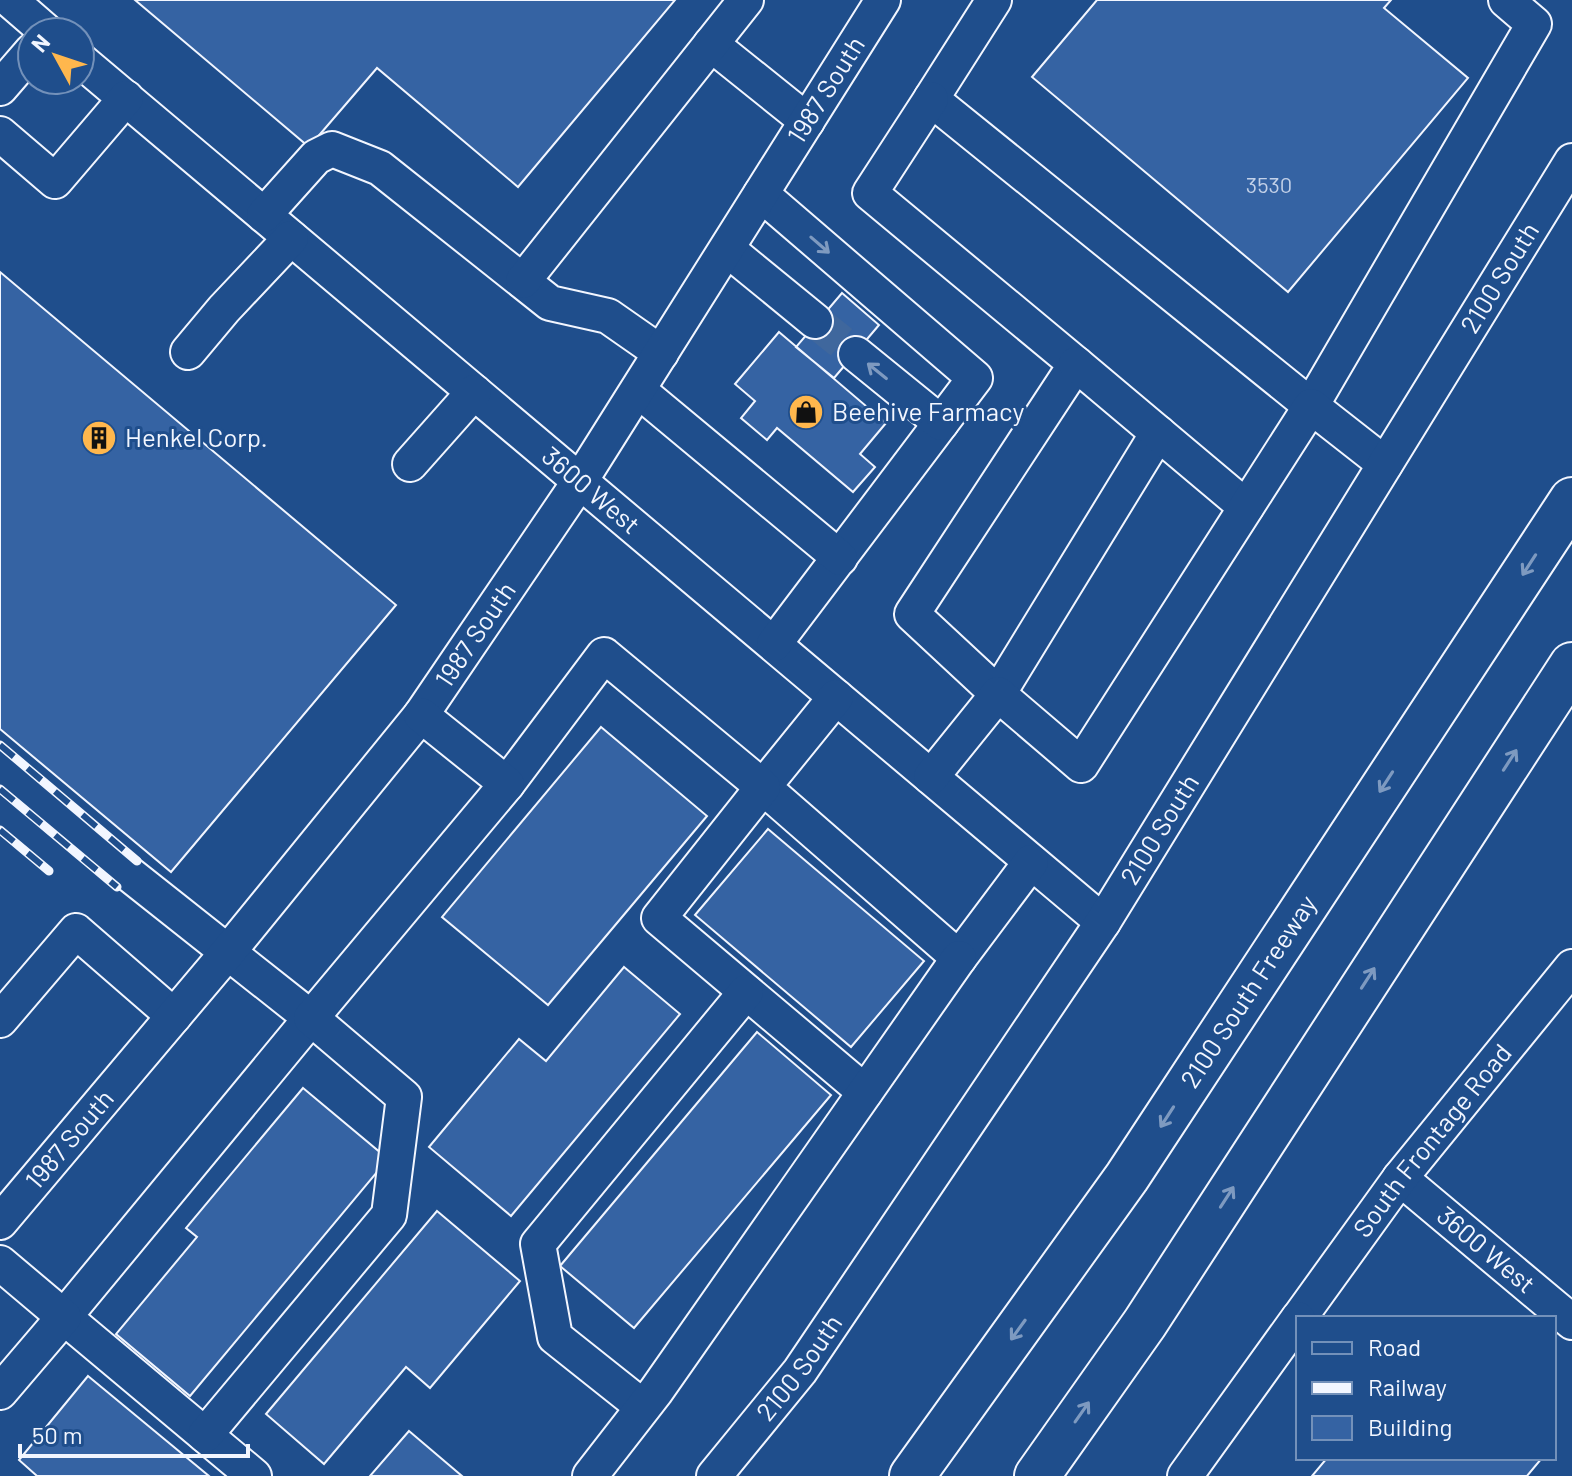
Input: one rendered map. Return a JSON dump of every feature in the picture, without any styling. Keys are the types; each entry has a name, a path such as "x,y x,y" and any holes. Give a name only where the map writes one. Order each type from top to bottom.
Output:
{"highway":[{"name":"2100 South Freeway","path":"912,1476 1127,1177 1572,500"},
{"path":"1037,1476 1145,1323 1572,665"}],"street":[{"path":"523,281 746,0"},
{"name":"1987 South","path":"2,1217 228,952 421,715 580,481 883,0"},
{"path":"994,0 870,193 1246,507"},
{"path":"1076,364 912,614 1081,765 1311,406 1534,24 1506,0"},
{"path":"16,2 30,16"},
{"path":"711,44 807,121"},
{"path":"0,88 16,70"},
{"name":"3600 West","path":"96,73 1103,922"},
{"path":"0,134 55,181 126,98"},
{"path":"931,99 1385,464"},
{"path":"264,215 316,157 332,149 380,168 550,303 608,316 661,353"},
{"name":"2100 South","path":"714,1476 800,1371 1103,922 1572,161"},
{"path":"761,194 975,378 774,644"},
{"path":"188,352 291,238"},
{"path":"727,249 815,321"},
{"path":"856,354 941,423"},
{"path":"638,390 840,558"},
{"path":"410,464 474,392"},
{"path":"931,777 998,694 1158,433"},
{"path":"0,1392 507,784 604,655 763,787 959,958"},
{"path":"836,697 659,918 865,1092"},
{"path":"421,715 507,784"},
{"path":"0,765 114,862 311,1018 404,1097 389,1215 205,1435"},
{"path":"590,1476 643,1407 959,958 1031,862"},
{"path":"0,1020 76,931 174,1016"},
{"name":"South Frontage Road","path":"1300,1316 1400,1178 1572,967"},
{"path":"643,1407 555,1337 538,1244 746,992"},
{"name":"3600 West","path":"1400,1178 1572,1322"},
{"path":"0,1263 254,1476"},
{"name":"South Frontage Road","path":"1185,1476 1296,1322"}],"building":[{"path":"135,0 675,0 518,187 377,68 309,147"},
{"path":"1097,0 1391,0 1384,8 1468,78 1288,292 1032,77"},
{"name":"Henkel Corp.","path":"0,272 396,605 171,872 0,729"},
{"path":"842,293 879,325 834,378 796,347"},
{"path":"779,332 886,423 860,454 875,467 853,492 777,428 767,440 741,418 755,401 735,384"},
{"path":"601,727 707,816 548,1005 442,917"},
{"path":"768,829 924,961 851,1047 695,915"},
{"path":"624,967 680,1014 511,1216 429,1147 519,1039 546,1061"},
{"path":"757,1032 831,1095 634,1328 560,1266"},
{"path":"303,1088 388,1159 190,1396 116,1334 197,1237 186,1228"},
{"path":"437,1211 520,1281 430,1388 406,1367 324,1464 266,1414"},
{"path":"88,1376 209,1476 37,1476 19,1460"},
{"path":"409,1431 462,1476 370,1476"},
{"path":"1325,1460 1540,1460 1527,1476 1312,1476"}],"tunnel":[{"path":"815,321 856,354"}],"railway":[{"path":"0,745 137,861"},
{"path":"0,789 117,887"},
{"path":"0,830 49,871"}],"place":[{"name":"Beehive Farmacy","path":"806,412"},
{"name":"Henkel Corp.","path":"99,438"}]}
